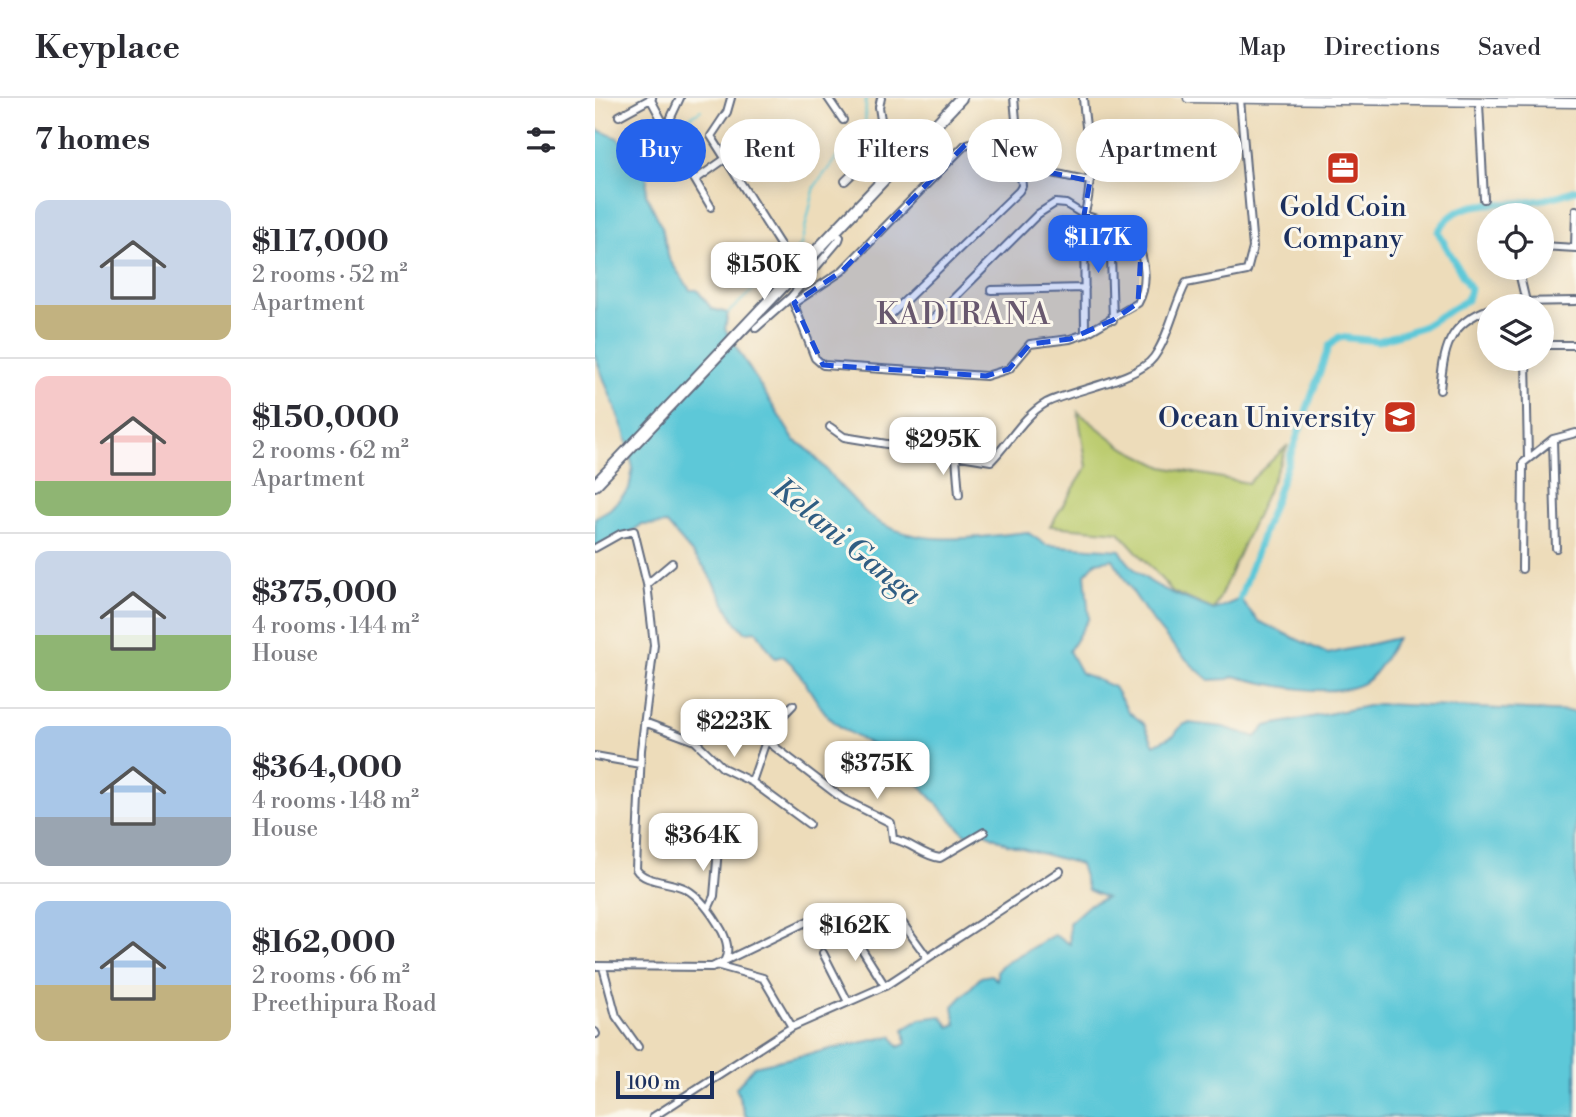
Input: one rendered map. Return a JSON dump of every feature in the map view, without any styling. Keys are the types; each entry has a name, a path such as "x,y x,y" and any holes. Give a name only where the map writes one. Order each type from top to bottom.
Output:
{"main road":[{"path":"595,485 961,98"}],"street":[{"path":"619,116 651,99 666,128 680,98"},
{"path":"722,119 731,98"},
{"path":"828,98 842,119"},
{"path":"881,98 881,119"},
{"path":"1014,98 1016,119"},
{"path":"1083,98 1085,119"},
{"path":"1188,98 1479,104 1492,101 1576,103"},
{"path":"830,426 844,437 992,461 1012,441 1028,414 1048,402 1096,386 1153,359 1186,283 1247,271 1253,248 1240,99"},
{"path":"1479,104 1484,199"},
{"path":"720,122 711,136 720,151"},
{"path":"756,328 792,300 842,271 967,144"},
{"path":"696,182 712,207"},
{"path":"740,182 782,248"},
{"path":"887,318 1019,191 1019,182"},
{"path":"1085,334 1084,215 1089,200 1090,182"},
{"path":"792,300 815,358 823,365 986,376 1009,369 1030,344 1070,339 1085,334 1138,303 1144,265 1141,250 1131,230 1084,215 1066,204 1055,203 1038,214 930,322"},
{"path":"1554,247 1575,248 1576,210"},
{"path":"1110,224 1113,320"},
{"path":"792,300 839,240 840,237 835,232"},
{"path":"991,290 1085,288"},
{"path":"1554,302 1576,301"},
{"path":"1440,390 1444,352 1454,331 1477,313"},
{"path":"1554,345 1576,345"},
{"path":"1527,371 1528,458"},
{"path":"1522,569 1521,470 1528,458 1553,439 1573,433 1576,424"},
{"path":"1553,439 1556,548"},
{"path":"956,457 959,495"},
{"path":"595,548 620,534 634,531 647,584 654,645 640,764 636,869 642,876 686,890 708,909 725,937 728,951 724,962"},
{"path":"647,584 672,563"},
{"path":"752,782 773,725 793,705"},
{"path":"644,722 695,741 723,768 752,782 809,824"},
{"path":"767,741 843,799 891,823 893,839 908,842 916,851 940,858 984,832"},
{"path":"595,756 640,764"},
{"path":"708,909 714,896 718,849"},
{"path":"653,1117 792,1027 885,986 1060,871"},
{"path":"638,1047 616,1016 599,966 694,968 716,965 829,911"},
{"path":"885,986 853,935 876,925 901,921 927,957"},
{"path":"823,953 848,1002"},
{"path":"716,965 763,978 792,1027"}],"highlighted area":[{"path":"1017,126 1020,166 1090,181 1084,215 1131,230 1141,250 1138,303 1113,320 1070,339 1030,344 1009,369 986,376 823,365 794,303 842,271 965,145"}],"green space":[{"path":"1078,412 1121,446 1163,467 1248,483 1288,445 1214,610 1173,592 1119,532 1050,526 1087,467"}],"water":[{"name":"Kelani Ganga","path":"595,129 616,137 616,182 647,182 646,194 662,227 669,259 690,290 697,290 712,309 728,313 725,329 794,440 814,456 874,519 892,528 929,538 969,538 1027,532 1046,545 1120,550 1137,572 1161,588 1214,610 1240,599 1258,621 1328,654 1397,638 1381,665 1369,679 1357,686 1323,690 1264,683 1234,676 1229,679 1209,680 1180,653 1155,624 1113,559 1096,562 1085,574 1089,618 1069,651 1081,673 1114,687 1128,711 1144,724 1154,745 1174,735 1182,725 1188,723 1223,727 1256,737 1266,726 1378,704 1576,712 1576,1117 746,1117 736,1088 754,1066 892,1036 899,1047 906,1044 904,1029 921,1019 941,1016 950,1027 956,1025 953,1006 981,977 991,975 997,980 997,971 1002,965 1054,935 1070,944 1069,923 1090,904 1106,898 1088,890 1080,864 1007,844 984,832 973,837 965,834 885,748 864,741 834,721 783,656 775,658 756,631 745,632 735,621 705,568 667,524 641,525 624,537 595,547 595,518 610,509 629,489 633,468 624,431 595,356"}],"waterway":[{"path":"728,313 801,245 815,186 837,157 865,132 866,98"},
{"path":"687,119 701,110"},
{"path":"1240,599 1329,346 1339,337 1378,341 1422,327 1467,300 1470,289 1438,232 1454,214 1473,206 1532,202 1576,190"}],"place":[{"name":"Gold Coin Company","path":"1343,168"},
{"name":"Ocean University","path":"1400,417"}],"district":[{"name":"KADIRANA","path":"964,314"}]}
